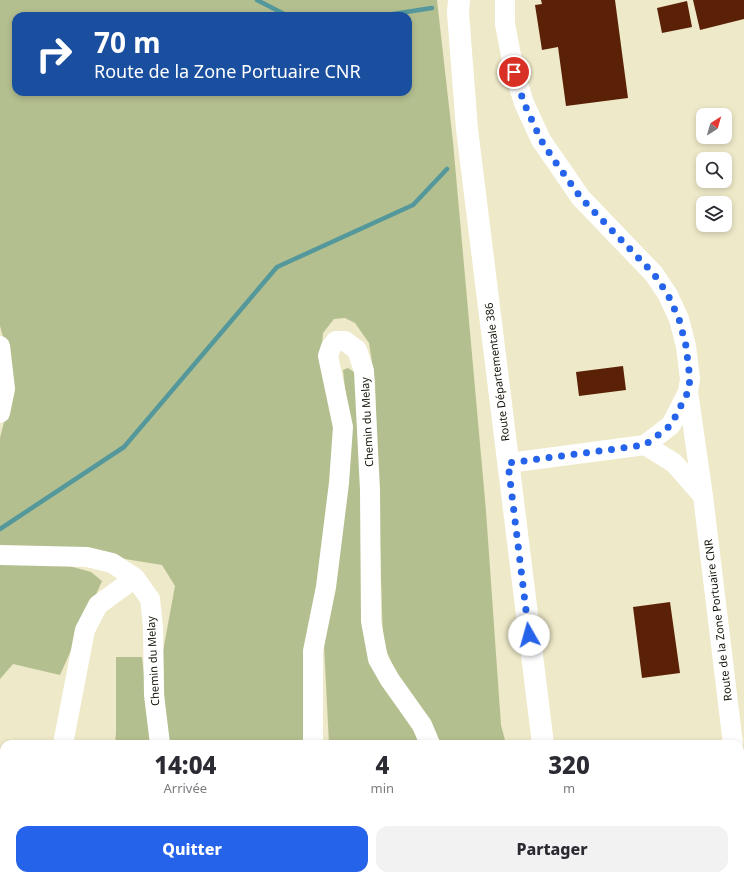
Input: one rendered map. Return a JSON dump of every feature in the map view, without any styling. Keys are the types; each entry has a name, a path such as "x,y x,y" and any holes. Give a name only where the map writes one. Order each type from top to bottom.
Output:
{"main road":[{"name":"Route Départementale 386","path":"459,0 458,13 467,129 542,740"}],"street":[{"name":"Route de la Zone Portuaire CNR","path":"505,0 506,24 514,72 524,103 541,140 581,198 654,274 668,295 679,319 686,346 690,379 688,392 703,496 733,740"},
{"name":"Chemin du Melay","path":"313,740 313,651 327,580 339,483 342,427 328,356 331,347 336,341 345,341 357,350 364,371 370,490 371,621 378,659 390,680 422,725 428,740"},
{"path":"0,346 5,389 0,413"},
{"name":"Route de la Zone Portuaire CNR","path":"645,445 671,425 688,392"},
{"path":"508,463 645,445 674,462 703,496"},
{"name":"Chemin du Melay","path":"0,555 87,557 112,563 135,578 150,599 153,627 154,695 160,740"},
{"path":"64,740 85,630 98,605 135,578"}],"green space":[{"path":"0,0 437,0 453,142 486,511 501,725 505,740 437,740 396,673 383,643 375,382 369,343 355,323 345,318 334,319 323,333 321,359 338,426 308,740 169,740 165,723 163,651 175,586 162,565 125,559 92,549 0,547 0,438 5,418 8,355 0,326"},
{"path":"348,368 357,374 374,671 419,740 329,740 324,645 351,443 343,370"},
{"path":"0,562 62,564 91,572 102,581 60,675 13,664 0,679"},
{"path":"116,657 142,657 152,740 115,740"}],"building":[{"path":"541,0 615,0 628,98 566,106 558,47 542,50 535,5 542,4"},
{"path":"693,0 744,0 744,19 700,30"},
{"path":"687,1 692,27 662,33 657,8"},
{"path":"623,366 626,390 579,396 576,372"},
{"path":"670,602 680,673 642,678 633,607"}],"waterway":[{"path":"257,0 280,12"},
{"path":"406,12 432,8"},
{"path":"0,529 124,447 277,267 413,205 447,169"}],"route":[{"path":"514,72 524,103 541,140 554,160 581,198 654,274 668,295 679,319 686,346 690,379 688,392 671,425 645,445 508,463 529,635"}]}
